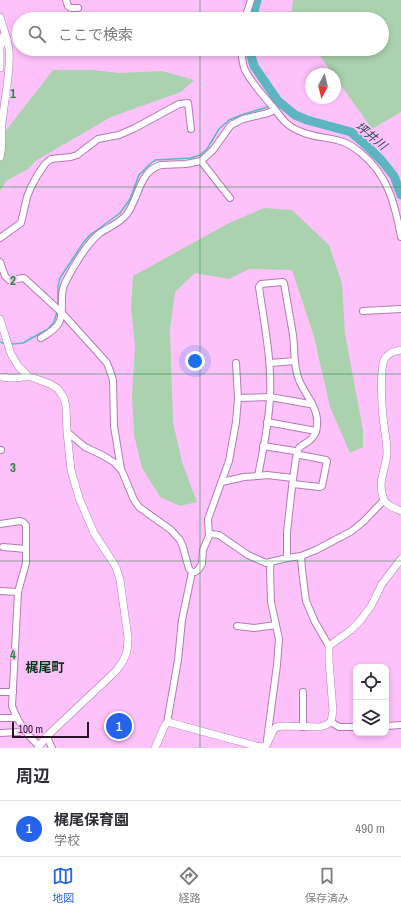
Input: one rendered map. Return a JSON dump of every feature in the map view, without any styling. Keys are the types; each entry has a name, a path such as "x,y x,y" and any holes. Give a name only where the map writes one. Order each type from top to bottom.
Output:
{"street":[{"path":"66,0 68,6 71,8 78,8"},
{"path":"247,12 251,0"},
{"path":"0,17 4,37 9,50 9,63 2,124 2,151 0,157"},
{"path":"0,68 0,48 4,37"},
{"path":"242,56 245,69 252,82 284,121 301,132 312,136 336,139 345,142 365,156 377,169 391,194 401,237"},
{"path":"0,238 21,223 31,187 45,164 51,159 71,158 77,156 98,139 119,135 179,104 188,103 191,129"},
{"path":"41,338 58,326 61,321 62,294 65,281 86,248 100,233 119,222 128,213 134,204 142,180 145,176 160,165 186,164 201,161 213,150 231,126 244,119 268,113 274,109"},
{"path":"201,161 230,198"},
{"path":"0,262 5,276 9,280 24,278 61,312 106,363 113,380 114,426 121,469 134,500 139,507 170,530 180,540 183,546 188,569 192,572"},
{"path":"258,476 264,446 270,398 270,363 259,287 260,284 283,282 293,336 296,370 299,381 317,414 318,426 314,435 300,447 297,453 287,532 287,558"},
{"path":"363,311 401,309"},
{"path":"0,319 11,354 18,367 28,376 50,384 58,390 64,398 71,470 79,498 94,533 116,567 120,580 128,638 128,645 123,661 116,671 46,737 38,747 24,730 12,706 18,592 25,568 26,525 23,522 15,521 0,524"},
{"path":"401,350 392,352 386,357 383,363 382,407 388,453 381,483 384,500 388,505 401,511"},
{"path":"270,363 295,361"},
{"path":"192,572 197,571 202,564 203,550 209,536 208,519 229,461 236,422 238,398 236,363"},
{"path":"0,377 21,378 28,376"},
{"path":"238,398 270,398 310,404 312,403"},
{"path":"267,422 316,431"},
{"path":"67,432 86,447 104,456 121,469"},
{"path":"222,482 244,477 267,475 320,487 322,486 327,462 326,460 300,455 295,451 264,446"},
{"path":"209,536 211,534 219,535 248,555 266,563 301,556 316,550 352,531 384,500"},
{"path":"3,547 26,549"},
{"path":"266,747 273,731 276,728 283,726 320,727 331,722 333,711 329,646 315,622 306,602 301,556"},
{"path":"329,646 351,630 360,621 371,606 382,584 401,559"},
{"path":"266,747 279,639 271,602 271,562"},
{"path":"155,748 167,723 178,660 182,620 192,572"},
{"path":"0,591 18,592"},
{"path":"237,626 254,628 276,625"},
{"path":"0,692 13,692"},
{"path":"303,727 304,692"},
{"path":"0,718 17,718"},
{"path":"331,722 339,728 353,727"},
{"path":"167,723 173,723 256,746 266,747"},
{"path":"389,726 401,725"},
{"path":"0,733 24,730"},
{"path":"46,737 52,748"}],"green space":[{"path":"293,0 401,0 401,112 372,129 341,85 341,68 329,68 320,56 389,56 389,12 292,12"},
{"path":"53,70 93,70 120,73 162,71 194,80 181,92 111,117 37,160 28,169 6,181 0,191 0,138"},
{"path":"264,208 292,210 329,245 342,283 345,334 363,430 363,447 350,453 330,407 314,337 292,270 249,269 229,279 195,273 175,292 170,330 173,422 182,462 197,502 180,506 160,497 142,468 134,435 132,397 135,346 131,309 133,276 229,223"}],"waterway":[{"name":"坪井川","path":"254,12 257,0"},
{"name":"坪井川","path":"251,56 254,66 278,101 295,115 307,120 351,132 382,161 394,176 401,195"},
{"name":"坪井川","path":"273,103 278,101"},
{"path":"58,306 58,286 60,278 90,235 120,213 130,199 139,175 149,165 155,160 191,158 200,155 207,149 219,129 229,120 270,105"},
{"path":"10,344 23,343 48,329 54,322 57,312"},
{"path":"0,342 6,344"}],"place":[{"name":"梶尾保育園","path":"119,726"}],"district":[{"name":"梶尾町","path":"45,667"}]}
